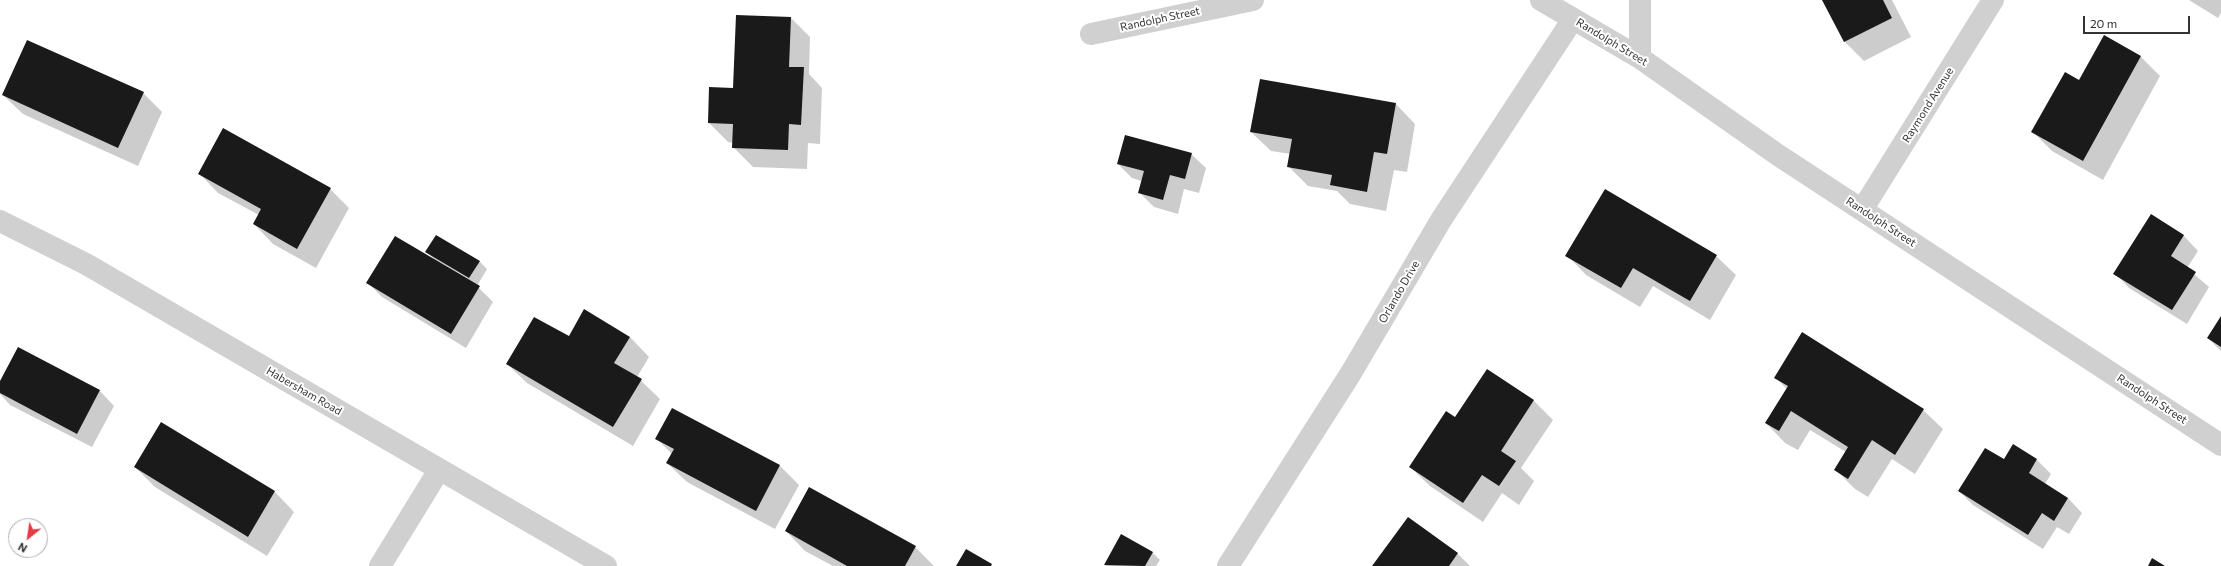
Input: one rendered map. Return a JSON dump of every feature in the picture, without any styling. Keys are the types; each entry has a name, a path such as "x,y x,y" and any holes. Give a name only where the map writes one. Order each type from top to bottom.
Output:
{"street":[{"name":"Randolph Street","path":"1091,34 1253,0"},
{"name":"Randolph Street","path":"1541,0 1640,58 1778,155 2221,445"},
{"path":"1640,0 1640,58"},
{"name":"Raymond Avenue","path":"1862,210 1994,0"},
{"name":"Orlando Drive","path":"1228,566 1351,373 1441,220 1573,19"},
{"name":"Habersham Road","path":"0,221 86,264 606,566"},
{"path":"380,566 439,470"}],"building":[{"path":"1822,0 1883,0 1892,18 1844,42"},
{"path":"736,15 791,17 789,67 804,67 801,125 789,124 788,150 732,148 733,124 708,123 709,87 733,88"},
{"path":"2104,35 2141,56 2083,161 2031,132 2065,72 2079,80"},
{"path":"27,40 144,92 118,148 2,95"},
{"path":"1260,79 1396,103 1387,154 1374,152 1367,192 1330,185 1332,175 1287,167 1292,139 1250,132"},
{"path":"223,128 331,188 297,249 253,224 261,209 198,174"},
{"path":"1125,135 1192,153 1185,179 1170,175 1163,200 1138,193 1144,171 1117,164"},
{"path":"1605,189 1717,255 1690,301 1633,268 1621,288 1565,256"},
{"path":"2151,214 2184,235 2171,256 2196,272 2172,310 2113,274"},
{"path":"436,235 480,261 469,278 425,252"},
{"path":"395,236 480,286 451,334 366,283"},
{"path":"584,309 630,337 614,363 642,379 613,427 506,364 534,317 569,336"},
{"path":"2221,316 2221,347 2207,338"},
{"path":"1802,332 1924,409 1895,455 1872,440 1848,479 1834,470 1848,447 1791,411 1779,431 1765,423 1788,386 1774,378"},
{"path":"18,347 100,390 77,434 0,393 0,381"},
{"path":"1487,369 1534,400 1501,451 1516,461 1499,486 1482,475 1463,503 1409,467 1446,411 1455,417"},
{"path":"672,408 780,465 756,511 666,463 674,449 655,439"},
{"path":"161,422 275,491 248,537 134,467"},
{"path":"2013,444 2037,459 2029,473 2068,498 2054,521 2042,513 2028,535 1958,491 1985,448 2004,459"},
{"path":"809,487 916,546 905,566 847,566 785,531"},
{"path":"1408,517 1458,553 1449,566 1372,566"},
{"path":"1121,534 1153,552 1145,566 1104,565"},
{"path":"966,549 992,564 991,566 956,566"},
{"path":"2152,558 2165,566 2148,566"}]}
